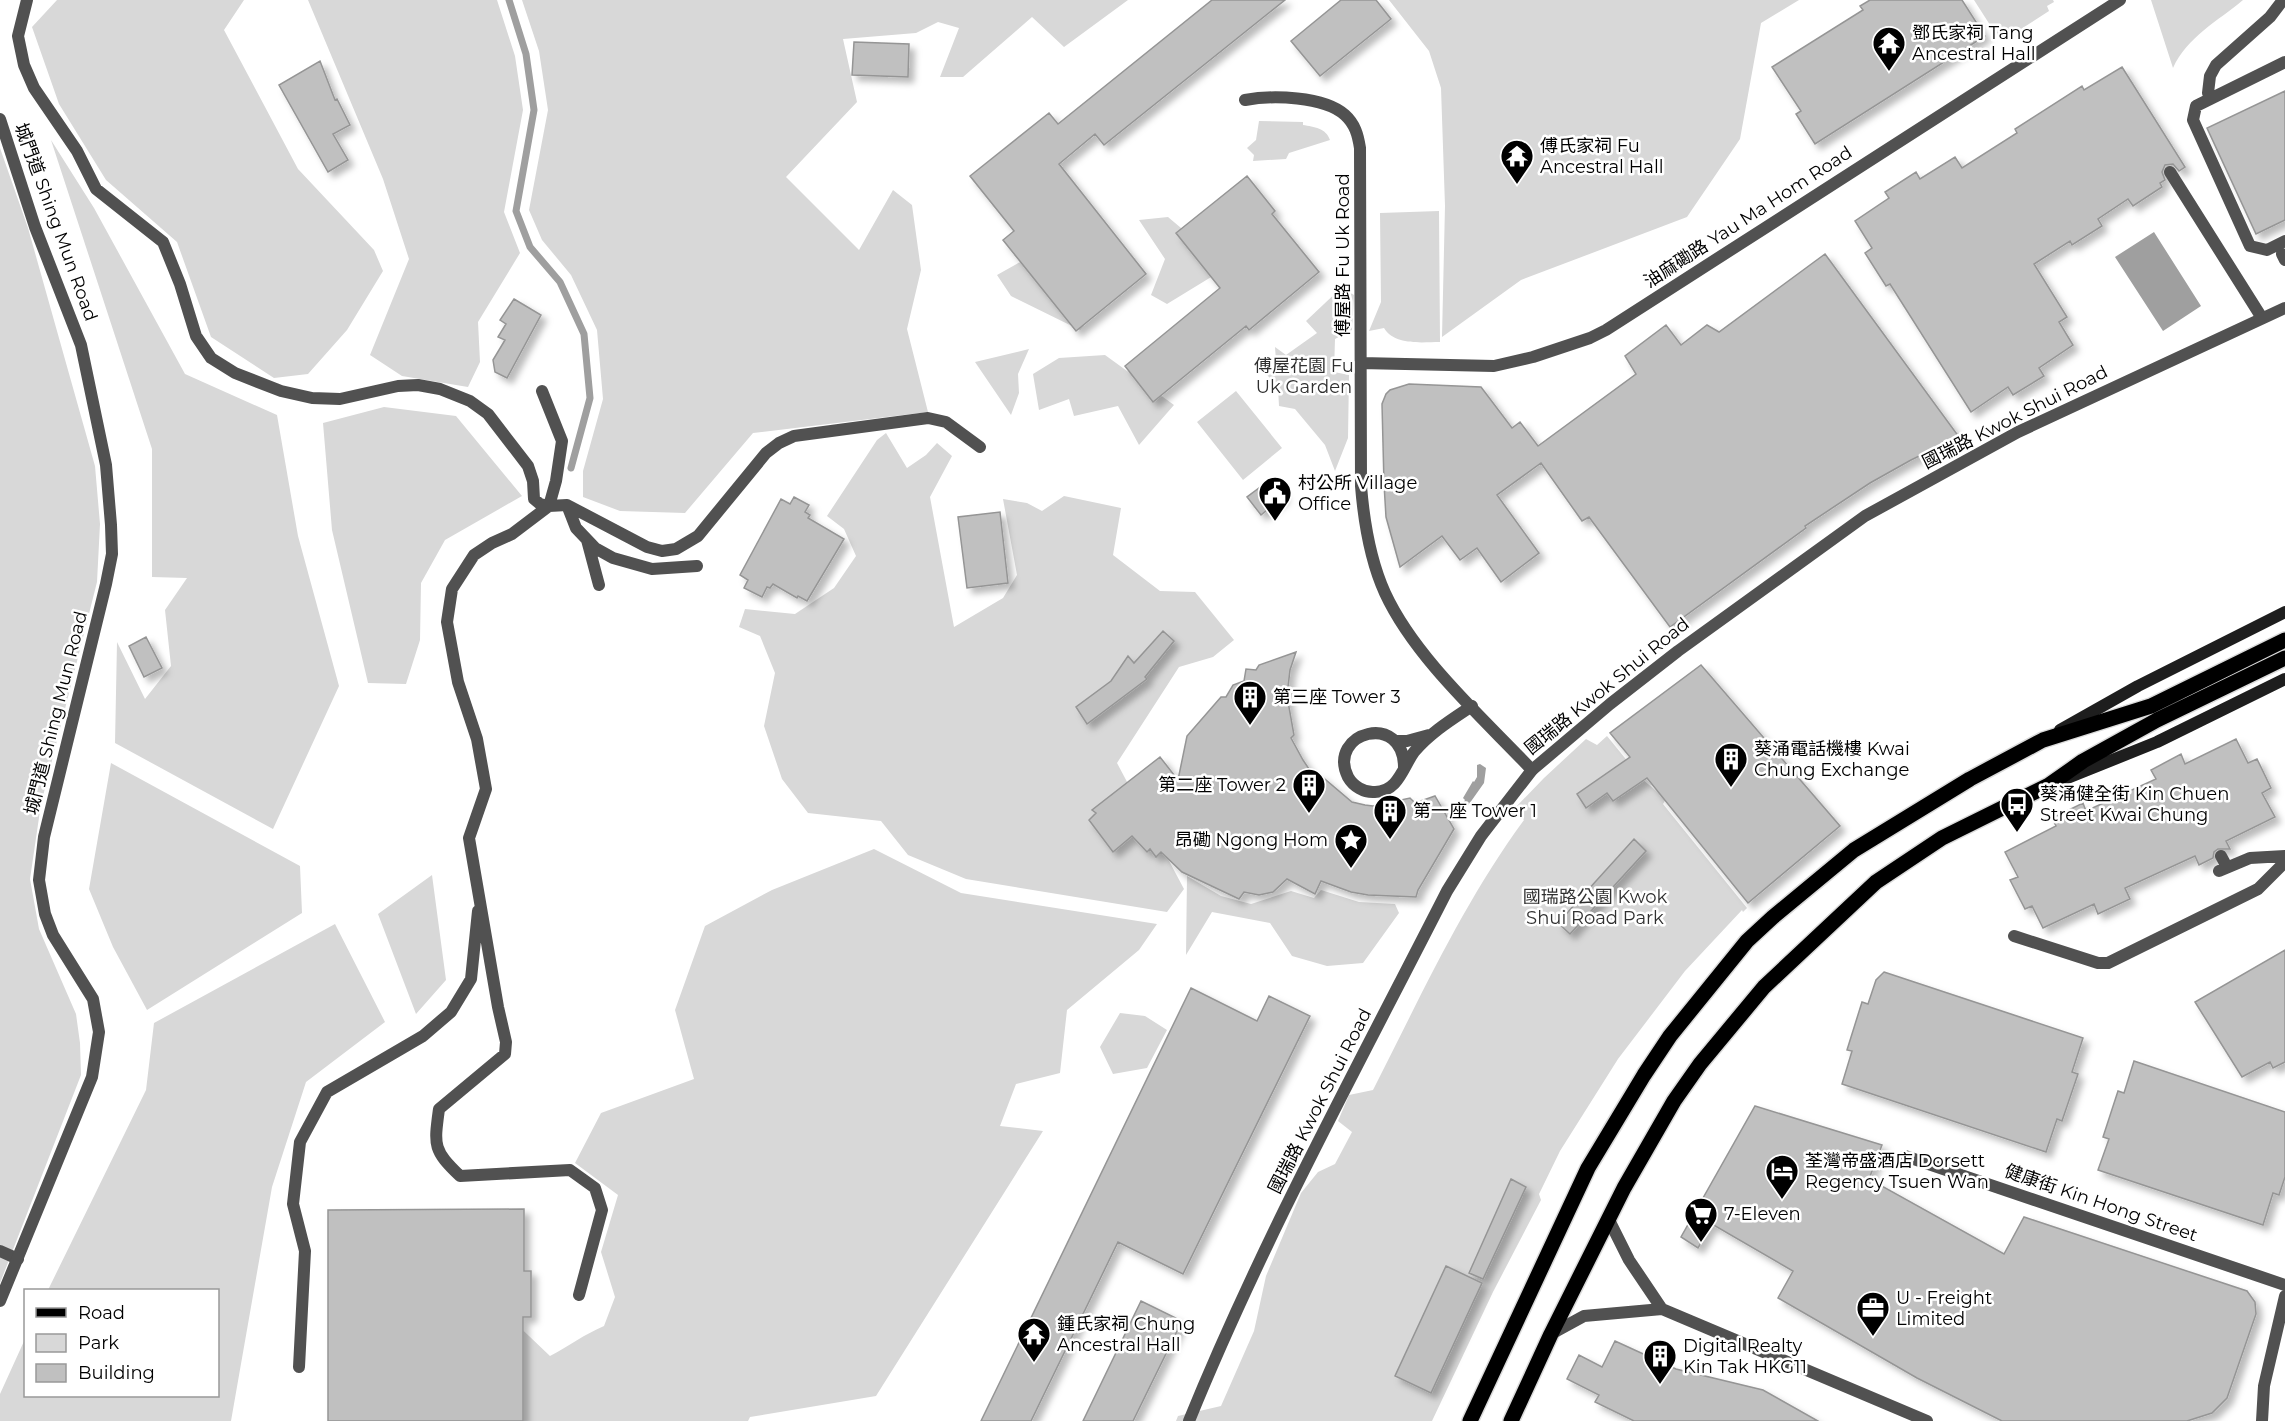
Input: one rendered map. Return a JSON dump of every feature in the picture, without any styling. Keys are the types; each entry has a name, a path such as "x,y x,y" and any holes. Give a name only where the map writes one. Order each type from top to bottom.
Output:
{"main road":[{"path":"1470,1421 1588,1168 1670,1036 1747,941 1773,916 1854,850 1945,793 2138,686 2285,612"},
{"path":"2043,740 2151,706 2285,640"},
{"path":"2049,785 2083,761 2157,720 2285,658"},
{"path":"1511,1421 1551,1334 1624,1188 1674,1101 1700,1064 1764,987 1794,958 1876,882 1942,838 2049,785 2157,742 2285,679"}],"street":[{"path":"27,0 18,36 24,65 34,88 77,151 96,189 163,242 180,284 196,336 211,358 235,373 281,391 312,398 340,399 398,386 418,385 440,389 470,401 488,414 528,466 533,481 534,499 540,504 567,505 646,547 662,550 676,549 698,536 766,453 779,443 794,436 928,418 946,422 980,447"},
{"name":"油麻磡路 Yau Ma Hom Road","path":"1361,363 1494,366 1533,357 1590,338 1606,330 2120,0"},
{"path":"2208,93 2210,76 2216,65 2270,17 2283,0"},
{"path":"2284,252 2250,246 2193,120 2196,106 2285,62"},
{"name":"傅屋路 Fu Uk Road","path":"1245,100 1266,96 1306,100 1344,114 1356,130 1360,148 1361,486 1365,523 1374,562 1385,592 1401,623 1423,653 1532,770"},
{"name":"城門道 Shing Mun Road","path":"0,119 35,227 81,345 106,465 112,554 44,837 39,880 45,914 53,935 93,999 99,1032 92,1077 0,1301"},
{"path":"2170,172 2262,318"},
{"name":"國瑞路 Kwok Shui Road","path":"1189,1421 1271,1239 1447,891 1482,836 1532,770 1610,704 1678,651 1865,516 2018,432 2285,308"},
{"path":"542,391 562,441 556,481 549,506 512,534 474,555 452,589 447,622 458,682 477,739 486,789 469,838 506,1042 506,1054 439,1109 434,1140 441,1158 460,1176 570,1170 595,1188 602,1210 579,1295"},
{"path":"567,505 576,528 595,548 613,558 652,569 697,566"},
{"path":"586,538 599,585"},
{"path":"1404,769 1401,749 1395,741 1387,735 1377,733 1367,733 1350,744 1344,763 1350,781 1358,788 1376,793 1386,790 1394,785 1404,769 1414,752 1430,735 1472,706"},
{"path":"1395,741 1407,741 1430,735"},
{"path":"2222,865 2250,858 2285,856"},
{"path":"2014,936 2098,963 2108,963 2258,890 2285,862"},
{"path":"299,1366 305,1251 293,1204 300,1142 327,1092 423,1036 451,1012 471,979 480,895"},
{"name":"健康街 Kin Hong Street","path":"1905,1156 2285,1285"},
{"path":"1609,1220 1629,1260 1662,1310"},
{"path":"0,1251 18,1259"},
{"path":"2262,1421 2264,1386 2285,1296"},
{"path":"1551,1334 1584,1316 1662,1310 1928,1421"}],"green space":[{"path":"57,0 244,0 224,30 298,169 374,250 383,271 347,330 308,374 274,378 211,337 177,242 106,180 59,104 32,27"},
{"path":"308,0 497,0 515,56 523,110 504,212 520,253 478,322 480,362 468,387 402,376 370,355 409,259 383,179"},
{"path":"522,0 1128,0 1064,47 1032,17 963,77 940,77 959,28 938,22 916,33 843,39 857,102 786,177 859,250 893,190 912,205 921,270 907,329 928,412 753,433 685,513 620,511 583,497 583,471 603,399 597,330 571,275 542,240 529,210 548,110 539,51"},
{"path":"1389,0 1799,0 1761,23 1740,139 1687,217 1521,280 1442,337 1445,206 1441,88 1429,51"},
{"path":"1974,0 2053,0 2054,2 2047,6 2049,11 2007,38 2005,35 1999,39"},
{"path":"2151,0 2243,0 2195,38 2186,47 2173,68"},
{"path":"1259,121 1303,122 1303,125 1315,127 1326,133 1330,140 1289,153 1286,159 1253,161 1254,155 1247,148 1256,140"},
{"path":"51,140 94,208 185,374 277,415 298,536 339,686 273,829 115,743 117,642 145,699 171,666 165,610 187,578 152,577 152,449"},
{"path":"0,148 28,228 95,466 100,524 97,582 41,804 30,879 39,929 76,1014 81,1075 0,1283"},
{"path":"1439,211 1440,342 1402,340 1389,334 1384,328 1369,331 1381,302 1380,213"},
{"path":"1168,217 1200,244 1221,271 1167,304 1151,295 1165,259 1139,220"},
{"path":"1022,261 1101,304 1080,330 1011,296 997,275"},
{"name":"傅屋花園 Fu Uk Garden","path":"1342,287 1354,295 1352,330 1335,339 1334,372 1349,375 1348,438 1335,471 1325,445 1295,409 1279,406 1278,388 1263,370 1276,361 1275,347 1286,355 1317,333 1306,321"},
{"path":"1029,349 1018,374 1019,393 1011,415 975,362"},
{"path":"1105,355 1174,405 1139,445 1118,406 1074,416 1069,399 1039,410 1033,374 1059,358"},
{"path":"1236,391 1282,448 1243,480 1197,422"},
{"path":"384,407 456,416 522,496 445,540 421,583 420,640 406,684 368,683 332,530 323,423"},
{"path":"886,433 907,468 926,455 937,443 952,456 930,497 954,627 1003,598 1017,575 1003,499 1027,503 1042,511 1064,496 1121,508 1113,555 1160,591 1195,592 1234,640 1213,657 1179,667 1117,763 1184,889 1167,912 966,879 908,855 881,821 808,813 782,779 764,726 775,673 760,636 739,627 745,609 795,614 834,588 856,556 844,529 827,516 877,440"},
{"name":"國瑞路公園 Kwok Shui Road Park","path":"1607,736 1642,779 1666,799 1663,804 1747,908 1743,912 1742,910 1685,971 1618,1059 1560,1151 1539,1194 1541,1200 1493,1292 1432,1421 1176,1421 1178,1416 1221,1406 1254,1331 1266,1276 1301,1193 1318,1172 1335,1164 1352,1132 1338,1121 1349,1095 1373,1090 1425,986 1481,884 1524,820 1514,809 1586,739 1597,745"},
{"path":"111,763 300,866 302,913 147,1010 113,947 89,889"},
{"path":"874,849 961,893 1157,924 1139,950 1067,1010 1060,1073 1016,1084 1000,1126 1043,1131 876,1396 750,1417 748,1421 503,1421 506,1314 550,1356 604,1326 615,1297 601,1252 618,1195 575,1163 601,1113 694,1079 675,1010 705,926 772,890"},
{"path":"432,875 446,980 416,1014 378,914"},
{"path":"1187,876 1221,896 1251,904 1291,891 1314,898 1321,890 1359,902 1395,904 1399,913 1363,963 1327,966 1292,956 1270,923 1212,912 1186,955"},
{"path":"335,924 385,1022 306,1082 272,1187 231,1421 0,1421 0,1394 24,1341 24,1397 219,1397 219,1289 48,1289 146,1090 154,1023"},
{"path":"1120,1013 1145,1016 1167,1030 1147,1068 1113,1074 1100,1047"}],"shaded area":[{"path":"2154,232 2201,306 2163,331 2115,257"},
{"path":"1480,764 1486,768 1484,783 1467,807 1463,803 1465,800 1463,798 1477,777 1477,765"}],"building":[{"path":"1212,0 1285,0 1104,145 1095,134 1059,164 1146,274 1076,331 1003,240 1014,231 970,176 1049,113 1058,124"},
{"path":"1341,0 1376,0 1391,19 1320,76 1291,41"},
{"path":"1870,0 1962,0 1985,36 1815,144 1796,114 1801,111 1772,67 1863,10 1860,6"},
{"path":"854,42 909,44 908,77 852,75"},
{"path":"320,61 335,100 337,99 350,125 333,134 348,160 328,172 279,85"},
{"path":"2122,67 2185,167 2179,171 2173,164 2165,165 2162,172 2165,180 2160,183 2162,187 2133,206 2128,199 2098,219 2102,226 2072,245 2070,241 2034,264 2067,317 2059,322 2073,345 2039,368 2044,376 2013,395 2008,387 1971,412 1890,284 1886,286 1865,253 1872,248 1855,221 1889,198 1885,192 1916,172 1920,179 1955,157 1962,168 2017,133 2015,129 2082,86 2084,90"},
{"path":"2285,91 2285,220 2256,234 2207,128"},
{"path":"1247,176 1275,211 1272,214 1319,272 1249,330 1246,326 1153,402 1125,366 1220,288 1176,233"},
{"path":"1825,254 1959,437 1870,483 1805,526 1806,528 1670,627 1589,517 1582,521 1541,463 1497,495 1539,553 1501,582 1477,548 1460,560 1442,536 1400,567 1386,517 1384,484 1382,404 1390,390 1409,384 1481,387 1512,428 1520,422 1538,446 1636,374 1625,356 1666,325 1681,345 1707,325 1719,332"},
{"path":"514,299 541,315 507,378 495,372 493,360 505,340 498,337 506,324 500,320"},
{"path":"1271,479 1284,496 1261,515 1247,497"},
{"path":"794,497 809,505 805,512 810,515 808,518 844,539 807,601 773,584 770,588 767,587 762,597 744,588 748,580 740,575 781,499 790,504"},
{"path":"1000,512 1008,583 967,588 958,517"},
{"path":"1163,631 1174,641 1145,677 1147,679 1087,724 1076,707 1111,681 1128,656 1134,663"},
{"path":"146,637 162,668 144,677 129,646"},
{"path":"1296,652 1290,670 1287,696 1294,735 1291,738 1315,778 1320,775 1352,802 1365,805 1373,806 1410,798 1415,803 1435,796 1454,829 1416,897 1368,895 1351,892 1321,881 1315,894 1287,879 1273,892 1259,895 1244,892 1239,899 1182,872 1161,852 1156,857 1150,849 1147,852 1132,836 1113,852 1089,820 1096,813 1092,810 1160,757 1178,780 1187,736 1221,697 1226,697 1233,685 1244,681 1246,669 1256,670 1259,665"},
{"name":"葵涌電話機樓 Kwai Chung Exchange","path":"1701,665 1840,826 1748,903 1647,778 1613,801 1607,793 1586,808 1577,794 1630,757 1610,733"},
{"path":"2236,739 2248,763 2257,759 2271,788 2262,793 2275,817 2226,841 2230,849 2218,849 2214,852 2213,858 2199,865 2195,856 2125,888 2130,899 2098,914 2094,904 2043,928 2032,906 2025,909 2010,880 2018,877 2005,852 2056,826 2052,818 2083,803 2086,811 2156,779 2151,770 2181,754 2185,764"},
{"path":"1634,839 1646,851 1570,934 1558,923"},
{"path":"2285,950 2285,1062 2273,1068 2270,1062 2242,1077 2195,1002"},
{"path":"1884,972 2083,1038 2072,1072 2078,1074 2062,1121 2057,1119 2046,1152 1842,1084 1852,1051 1847,1050 1862,1002 1868,1004 1876,980"},
{"path":"1191,988 1257,1021 1269,996 1310,1016 1183,1274 1118,1242 1031,1421 981,1421"},
{"path":"2134,1061 2285,1112 2285,1177 2279,1195 2273,1193 2263,1225 2098,1170 2109,1139 2103,1137 2118,1091 2124,1093"},
{"path":"1755,1106 1882,1145 1869,1179 2004,1254 2024,1217 2247,1291 2255,1302 2256,1314 2227,1398 2212,1413 2187,1421 2002,1421 1917,1378 1778,1298 1793,1271 1712,1224 1698,1248 1681,1237"},
{"path":"1511,1179 1526,1187 1483,1279 1469,1273"},
{"path":"524,1209 524,1271 531,1271 531,1317 523,1317 523,1421 328,1421 328,1210"},
{"path":"1446,1266 1482,1283 1431,1393 1395,1376"},
{"path":"1141,1301 1182,1321 1133,1421 1083,1421"},
{"name":"Digital Realty Kin Tak HKG11","path":"1615,1341 1676,1369 1763,1390 1818,1421 1634,1421 1595,1402 1599,1395 1567,1379 1579,1355 1602,1367"}],"waterway":[{"path":"509,0 526,54 534,110 516,211 530,247 560,282 584,334 590,398 571,468"}],"place":[{"name":"鄧氏家祠 Tang Ancestral Hall","path":"1889,72"},
{"name":"傅氏家祠 Fu Ancestral Hall","path":"1517,185"},
{"name":"村公所 Village Office","path":"1275,522"},
{"name":"第三座 Tower 3","path":"1250,726"},
{"name":"葵涌電話機樓 Kwai Chung Exchange","path":"1731,788"},
{"name":"第二座 Tower 2","path":"1309,814"},
{"name":"葵涌健全街 Kin Chuen Street Kwai Chung","path":"2017,833"},
{"name":"第一座 Tower 1","path":"1390,840"},
{"name":"昂磡 Ngong Hom","path":"1351,869"},
{"name":"荃灣帝盛酒店 Dorsett Regency Tsuen Wan","path":"1782,1200"},
{"name":"7-Eleven","path":"1701,1243"},
{"name":"U - Freight Limited","path":"1873,1337"},
{"name":"鍾氏家祠 Chung Ancestral Hall","path":"1034,1363"},
{"name":"Digital Realty Kin Tak HKG11","path":"1660,1385"}]}
